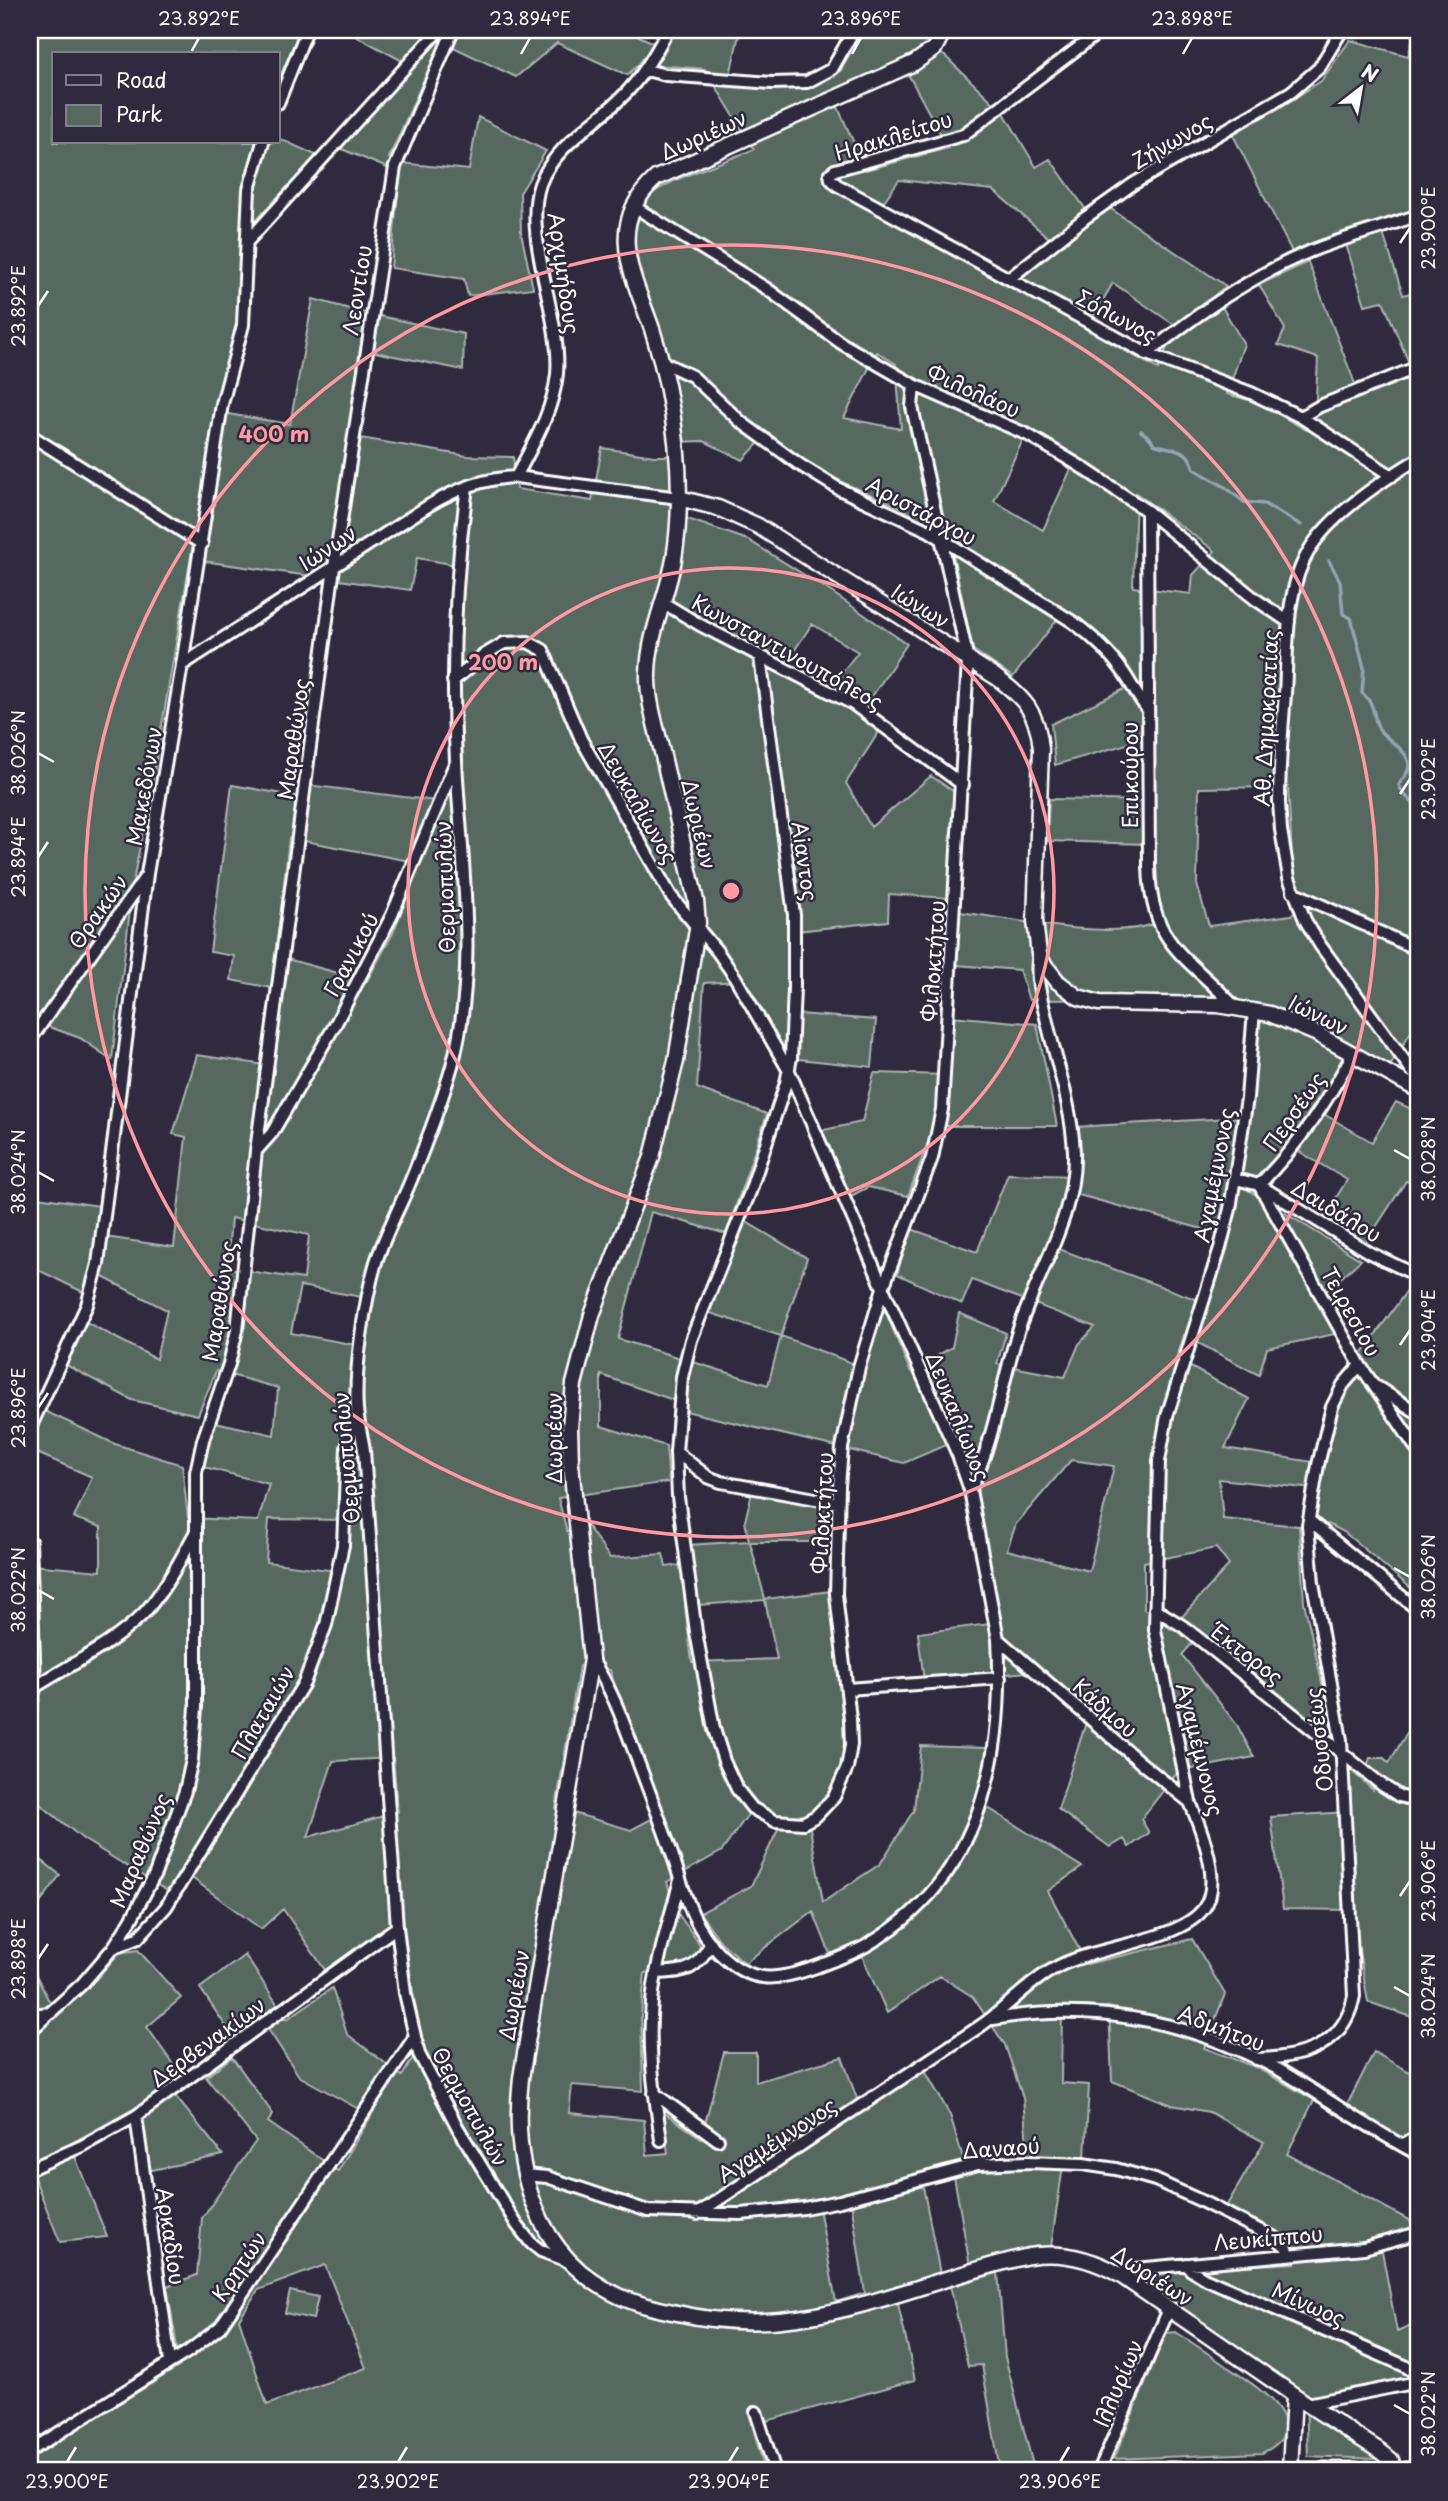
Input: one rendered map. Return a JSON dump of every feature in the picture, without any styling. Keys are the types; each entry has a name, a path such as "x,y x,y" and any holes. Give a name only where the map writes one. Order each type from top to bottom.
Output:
{"main road":[{"path":"1151,2471 1356,2471"},
{"path":"1405,2471 1418,2471"}],"street":[{"path":"280,98 307,30"},
{"path":"248,241 439,30"},
{"name":"Λεοντίου","path":"334,567 395,167 453,30"},
{"name":"Αρχιμήδους","path":"516,477 548,412 557,374 555,335 537,227 540,185 557,157 620,99 646,70 668,30"},
{"path":"646,70 666,75 772,83 807,82 832,69 854,30"},
{"name":"Δωριέων","path":"944,30 934,49 914,64 667,172 647,186 633,206 626,228 627,251 662,362 673,431 678,498 674,558 651,643 649,690 696,901 698,931 676,1060 652,1157 592,1315 574,1384 570,1420 571,1465 592,1659 521,2078 517,2129 524,2175 538,2212 554,2243 568,2260 593,2281 634,2302 685,2315 746,2322 788,2320 827,2313 1018,2258 1041,2254 1080,2257 1120,2275 1386,2456 1394,2465 1394,2471"},
{"name":"Ηρακλείτου","path":"830,176 835,170 963,135 1102,30"},
{"name":"Ζήνωνος","path":"1010,278 1085,218 1133,184 1281,99 1303,83 1327,58 1342,30"},
{"name":"Μακεδόνων","path":"30,1428 87,1305 98,1264 147,874 202,544 222,404 243,325 249,190 262,144"},
{"name":"Σόλωνος","path":"830,176 837,185 1147,354 1251,393 1301,417 1392,476"},
{"name":"Φιλολάου","path":"633,206 767,289 841,343 914,385 1028,435 1080,466 1147,511 1255,599 1289,622"},
{"path":"1147,354 1248,282 1310,252 1418,215"},
{"name":"Αριστάρχου","path":"662,362 692,376 755,433 820,477 943,540 1083,630 1122,670 1148,710"},
{"path":"1301,417 1320,406 1418,367"},
{"name":"Φιλοκτήτου","path":"789,1071 738,1224 700,1312 691,1340 682,1377 676,1452 678,1497 696,1632 709,1708 730,1774 737,1789 758,1813 775,1821 803,1823 823,1810 834,1797 850,1756 847,1689 837,1606 838,1503 842,1448 853,1392 883,1288 932,1157 940,1122 963,785 968,660 912,407 914,385"},
{"path":"30,435 202,544"},
{"name":"Αθ. Δημοκρατίας","path":"1418,459 1353,504 1314,542 1297,575 1289,622 1279,802 1284,848 1293,891 1315,939 1418,1079"},
{"name":"Ιώνων","path":"182,665 428,506 467,487 495,479 516,477 678,498 718,508 758,526 996,677 1019,695 1034,715 1038,724 1041,749 1035,921 1039,954 1058,982 1078,996 1099,1003 1235,1007 1254,1010 1293,1023 1418,1090"},
{"name":"Θερμοπυλών","path":"467,487 458,558 453,681 465,874 467,972 460,1030 440,1101 376,1263 358,1365 357,1409 364,1450 397,1927 414,2038 419,2054 458,2128 517,2225 541,2251 568,2260"},
{"name":"Επικούρου","path":"1147,511 1149,877 1154,911 1172,946 1235,1007"},
{"name":"Μαραθώνος","path":"30,2031 82,1984 113,1948 155,1874 190,1775 196,1707 195,1484 199,1455 235,1342 256,1152 334,567"},
{"name":"Κωνσταντινουπόλεος","path":"662,602 760,657 853,704 963,785"},
{"name":"Δευκαλίωνος","path":"453,681 484,655 504,643 528,642 543,650 581,739 671,896 735,977 789,1071 883,1288 951,1436 970,1490 998,1639 1000,1678 995,1754 976,1820 945,1875 903,1920 858,1950 783,1978 768,1979 746,1973 729,1962 693,1919 613,1693 592,1659"},
{"name":"Aiαντος","path":"760,657 793,915 794,988 789,1071"},
{"name":"Γρανικού","path":"256,1152 272,1133 335,1025 375,949 407,881 456,762"},
{"name":"Θρακών","path":"30,1040 147,874"},
{"path":"1293,891 1418,950"},
{"path":"970,1490 981,1465 1017,1335 1058,1236 1071,1193 1073,1139 1067,1102 1037,979 1039,954"},
{"name":"Αγαμέμνονος","path":"697,2214 990,2020 1058,1966 1087,1954 1178,1929 1199,1915 1210,1896 1212,1880 1201,1828 1190,1802 1158,1647 1155,1609 1158,1474 1165,1424 1220,1248 1236,1179 1247,1098 1254,1010"},
{"name":"Περσέως","path":"1259,1185 1305,1134 1353,1054"},
{"name":"Δαιδάλου","path":"1236,1179 1259,1185 1370,1253 1418,1276"},
{"name":"Τειρεσίου","path":"1259,1185 1360,1365 1418,1451"},
{"name":"Οδυσσέως","path":"1256,2059 1295,2056 1317,2047 1336,2034 1350,2012 1354,1988 1342,1752 1310,1564 1309,1520 1332,1407 1343,1385 1360,1365"},
{"path":"1372,1384 1418,1413"},
{"name":"Πλαταιών","path":"113,1948 138,1938 166,1907 304,1683 326,1625 343,1545 347,1448 357,1409"},
{"path":"676,1452 708,1477 721,1482 838,1503"},
{"path":"1309,1520 1418,1609"},
{"path":"36,1687 122,1632 143,1614 168,1582 195,1532"},
{"path":"30,1541 36,1687 30,1712"},
{"name":"Έκτορος","path":"1155,1609 1184,1627 1389,1790 1418,1801"},
{"name":"Κάδμου","path":"998,1639 1190,1802"},
{"path":"847,1689 1000,1678"},
{"path":"661,2140 654,2094 651,2037 656,1973 680,1877"},
{"name":"Δερβενακίων","path":"30,2169 82,2146 136,2116 397,1927"},
{"path":"656,1973 688,1970 702,1959 711,1943"},
{"name":"Αδμήτου","path":"990,2020 1041,2012 1118,2015 1178,2029 1256,2059 1418,2154"},
{"path":"30,2015 51,2013"},
{"name":"Κρητών","path":"30,2451 206,2339 220,2327 414,2038"},
{"path":"654,2094 719,2140"},
{"name":"Αρκαδίου","path":"136,2116 170,2362"},
{"path":"1403,2146 1418,2136"},
{"name":"Δαναού","path":"524,2175 547,2177 639,2209 697,2214 741,2214 812,2207 869,2195 978,2164 1083,2164 1136,2174 1177,2189 1279,2240 1289,2254"},
{"name":"Λευκίππου","path":"1120,2275 1135,2269 1374,2246 1418,2233"},
{"name":"Μίνωος","path":"1186,2264 1204,2278 1405,2366 1418,2375"},
{"name":"Ιλλυρίων","path":"1099,2471 1169,2309"},
{"path":"1307,2404 1418,2382"},
{"path":"1290,2470 1294,2395"},
{"path":"756,2412 775,2471"}],"green space":[{"path":"30,30 300,30 280,77 280,52 52,52 52,144 280,144 280,139 318,156 242,234 238,319 215,412 290,424 313,299 464,334 463,370 360,349 348,436 467,456 513,457 517,489 592,501 602,448 654,456 676,456 682,517 748,540 824,587 907,644 863,710 880,730 846,783 871,827 931,776 956,793 948,898 889,894 888,921 788,932 790,980 786,1013 876,1020 872,1067 780,1057 741,981 704,983 697,1088 767,1114 733,1214 807,1258 781,1336 862,1367 882,1303 910,1371 952,1347 959,1313 1006,1333 997,1364 1065,1377 1079,1344 1095,1327 972,1280 962,1304 897,1274 911,1229 977,1252 1008,1174 1076,1176 1080,1149 1075,1127 1247,1117 1257,1007 1200,999 1029,1000 1019,970 956,965 960,912 1087,929 1136,928 1156,923 1146,844 1047,841 1049,799 1152,801 1151,737 1055,765 1051,724 1133,685 1111,650 1089,626 1063,612 1013,677 973,650 950,539 900,507 846,484 796,455 767,434 743,460 704,441 675,442 659,324 631,247 636,215 654,192 666,185 754,149 705,69 657,65 654,61 671,30 740,30 728,84 789,88 805,86 840,72 863,30 936,30 929,48 945,56 1004,113 1036,167 1050,159 1092,218 1108,207 1226,286 1215,295 1244,344 1227,394 1259,403 1306,430 1315,416 1318,358 1278,345 1285,329 1259,285 1308,262 1359,394 1412,370 1383,301 1365,305 1343,235 1292,252 1232,133 1278,109 1321,81 1350,40 1408,56 1415,30 1418,30 1418,138 1412,161 1418,165 1418,211 1380,224 1403,295 1418,291 1418,1020 1389,1068 1351,1050 1315,1109 1372,1142 1396,1102 1418,1112 1418,1185 1406,1181 1365,1244 1323,1219 1347,1180 1288,1145 1248,1190 1361,1260 1317,1299 1335,1334 1267,1348 1259,1375 1183,1335 1176,1359 1249,1399 1225,1448 1319,1463 1338,1403 1361,1355 1408,1289 1418,1292 1418,1594 1344,1532 1328,1524 1323,1529 1309,1516 1313,1489 1219,1479 1223,1519 1299,1526 1304,1602 1335,1741 1270,1686 1200,1634 1182,1655 1237,1725 1254,1757 1178,1772 1141,1819 1149,1833 1129,1847 1124,1839 1110,1847 1058,1809 1090,1710 1039,1671 924,1681 918,1633 998,1623 957,1440 904,1463 681,1410 682,1403 601,1375 601,1426 666,1446 669,1482 558,1498 567,1531 588,1527 610,1558 663,1554 666,1567 689,1564 688,1545 749,1541 745,1521 753,1488 832,1508 832,1542 750,1542 765,1599 832,1591 833,1624 847,1727 846,1752 840,1776 827,1798 808,1817 823,1902 880,1864 914,1810 921,1746 987,1748 987,1775 982,1804 1082,1867 1048,1891 1087,1964 1192,1939 1225,1994 1204,2048 1255,2067 1314,2100 1287,2154 1418,2225 1380,2240 1397,2332 1418,2323 1418,2376 1307,2399 1327,2424 1375,2456 1375,2459 1308,2456 1306,2399 1134,2279 1139,2274 1161,2270 1295,2263 1290,2241 1227,2205 1264,2142 1209,2112 1172,2105 1112,2081 1109,2007 1062,2009 1061,2083 1089,2085 1085,2158 1064,2159 1051,2247 1036,2246 997,2260 1005,2357 1034,2469 1000,2471 982,2365 968,2366 950,2285 972,2277 952,2165 921,2176 940,2274 894,2286 915,2380 752,2425 765,2471 30,2471 30,2450 34,2456 180,2366 167,2286 197,2275 202,2218 256,2141 206,2077 232,2057 273,2114 268,2122 338,2171 371,2116 299,2076 262,2020 233,2037 200,1988 245,1955 287,2019 332,1988 347,2034 402,2076 421,2044 402,1918 325,1970 283,1909 261,1929 181,1870 167,1891 83,1839 30,1796 30,1565 101,1571 101,1527 74,1518 92,1477 30,1450 30,1404 115,1444 182,1465 188,1518 258,1521 269,1484 204,1467 205,1447 215,1422 274,1435 278,1388 216,1371 198,1415 132,1400 66,1365 86,1322 156,1359 167,1310 93,1272 85,1293 30,1266 30,1196 100,1206 98,1236 174,1247 186,1137 173,1134 197,1055 272,1066 282,990 231,980 234,956 210,952 232,785 306,798 308,785 444,802 462,774 456,670 462,566 417,558 410,590 195,560 211,439 134,877 112,1060 80,1038 30,1020","holes":["901,61 948,148 866,170 832,94","899,180 993,190 1058,246 1013,286 877,211","1113,283 1176,326 1158,369 1086,329","877,352 896,364 901,429 844,418","1029,427 1077,456 1043,530 994,501","1136,493 1215,551 1193,575 1191,594 1133,587","812,624 858,652 823,696 780,672","1288,787 1293,873 1301,890 1318,898 1291,915 1209,926 1197,884 1199,788","289,838 420,863 393,933 367,981 276,956","1075,1194 1228,1236 1206,1303 1056,1248","651,1212 740,1238 707,1312 781,1336 768,1385 618,1339","231,1218 309,1235 304,1279 227,1268","300,1286 373,1299 367,1347 291,1333","1071,1460 1114,1466 1089,1571 1007,1550 1016,1524","269,1519 348,1520 350,1544 344,1572 266,1562","1216,1548 1229,1565 1171,1629 1144,1609 1144,1562","765,1600 777,1659 692,1662 685,1606","579,1666 610,1670 657,1816 631,1830 556,1808","393,1758 398,1812 308,1837 333,1761","754,1806 782,1821 751,1886 700,1913 721,1942 745,1963 813,1911 830,1954 857,1944 887,2013 940,1976 973,1997 1005,2045 1023,2098 1028,2157 1026,2165 967,2171 950,2115 925,2071 861,2110 842,2057 756,2082 756,2052 724,2052 701,2138 662,2111 668,2153 647,2155 644,2120 569,2113 572,2085 643,2091 641,2015 645,1973 672,1971 697,1962 700,1945 675,1909 667,1882 722,1851","850,2195 865,2293 836,2302 818,2202","325,2265 366,2368 267,2405 239,2319 258,2290"]},
{"path":"345,30 626,30 654,43 627,75 557,43 516,77 441,41 389,158 400,163 469,170 478,117 546,151 520,193 521,233 533,288 468,296 464,279 391,268 399,173 337,147 410,65"},
{"path":"951,1016 1037,1024 1057,1126 934,1126 908,1196 868,1187 847,1198 819,1131 862,1122 874,1073 947,1075"},
{"path":"1418,1714 1418,2019 1368,2002 1352,1910 1283,1909 1271,1817 1347,1812 1345,1765 1373,1790 1379,1779 1367,1766 1370,1758 1384,1758 1389,1763"},
{"path":"30,1851 60,1875 36,1909 30,1903"},
{"path":"138,1950 181,1998 147,2027 181,2076 167,2086 223,2155 147,2171 134,2109 70,2144 107,2237 60,2242 30,2167 30,1963 48,1999 62,2011 119,1953"},
{"path":"1374,2052 1418,2077 1418,2132 1406,2141 1347,2105"},
{"path":"290,2291 318,2297 313,2319 285,2313"},
{"path":"1176,2332 1265,2394 1284,2418 1285,2430 1278,2442 1262,2453 1114,2459 1166,2333"}],"waterway":[{"path":"1141,431 1154,444 1183,452 1194,469 1244,502 1264,504 1301,525"},
{"path":"1329,561 1340,581 1343,614 1351,618 1364,668 1362,693 1370,703 1381,732 1406,756 1409,769 1399,785 1418,810"}]}
